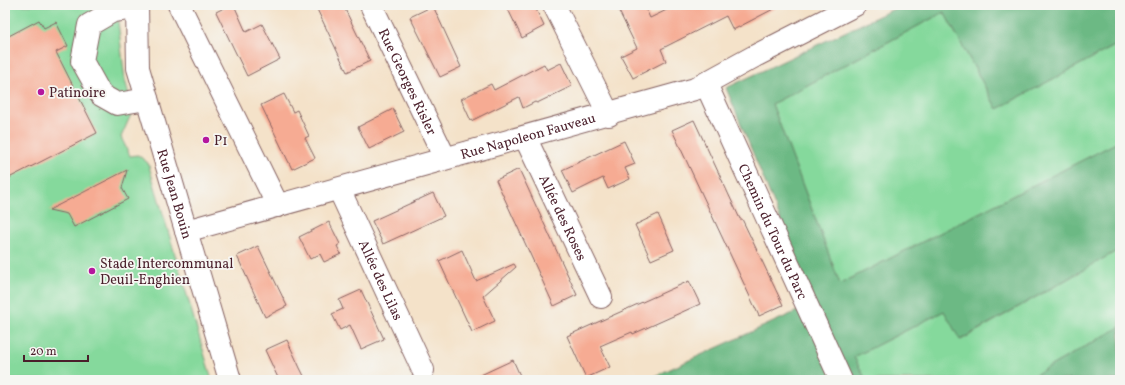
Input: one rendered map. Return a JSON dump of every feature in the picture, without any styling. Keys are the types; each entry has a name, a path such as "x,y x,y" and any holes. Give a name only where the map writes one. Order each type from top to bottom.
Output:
{"street":[{"path":"178,5 278,206"},
{"name":"Rue Georges Risler","path":"371,5 445,158"},
{"path":"554,5 609,114"},
{"name":"Rue Napoleon Fauveau","path":"186,231 695,89 755,56 855,5"},
{"path":"137,6 113,10 89,25 82,61 101,95 117,104 147,99"},
{"name":"Rue Jean Bouin","path":"137,6 138,68 230,380"},
{"name":"Chemin du Tour du Parc","path":"706,84 841,380"},
{"name":"Allée des Roses","path":"526,137 601,297"},
{"name":"Allée des Lilas","path":"339,189 423,370"}],"green space":[{"name":"Stade Intercommunal Deuil-Enghien","path":"5,5 116,5 125,80 133,110 121,137 130,156 138,155 148,163 212,380 5,380"},
{"path":"902,5 1120,5 1120,43 997,109 944,12 772,104 840,284 1120,141 1120,249 960,340 944,311 854,357 866,380 646,380 815,303 726,88"},
{"path":"944,12 997,109 1120,43 1120,141 840,284 772,104"},
{"path":"1120,249 1120,327 1026,380 866,380 854,357 944,311 961,340"},
{"path":"1120,327 1120,380 1026,380"}],"building":[{"path":"230,5 234,5 246,32 262,24 280,59 247,76 216,12"},
{"path":"315,5 343,5 370,61 347,72"},
{"path":"506,5 534,5 544,26 522,38"},
{"path":"616,5 644,5 650,18 677,5 781,5 733,30 726,16 661,49 666,61 633,78 621,56 637,48"},
{"path":"433,6 461,67 440,77 410,17"},
{"name":"Patinoire","path":"39,20 44,28 56,22 68,46 56,52 97,133 5,180 5,38"},
{"path":"561,63 572,86 523,108 519,97 471,121 461,99 491,84 494,90 544,64 547,70"},
{"path":"284,94 293,112 297,110 309,136 305,138 315,158 292,169 261,105"},
{"path":"393,109 404,132 369,149 358,127"},
{"path":"694,120 740,219 742,219 783,305 759,316 672,130"},
{"path":"624,141 635,164 625,168 630,179 608,189 603,178 573,193 562,170"},
{"path":"519,169 577,295 554,306 496,180"},
{"path":"127,170 122,188 128,199 74,227 67,214 49,210"},
{"path":"433,193 444,216 383,244 372,221"},
{"path":"658,214 674,250 651,260 635,225"},
{"path":"329,222 340,244 337,246 341,254 324,262 320,254 310,259 299,237"},
{"path":"258,246 287,306 265,317 237,256"},
{"path":"462,250 476,281 514,264 516,267 483,296 495,321 472,332 439,261"},
{"path":"689,281 700,304 633,334 632,332 600,346 610,367 586,378 567,336"},
{"path":"361,290 384,339 361,349 350,325 340,330 332,314 343,309 339,300"},
{"path":"287,340 306,380 279,380 265,350"},
{"path":"513,360 522,380 470,380"}],"place":[{"name":"Patinoire","path":"41,92"},
{"name":"P1","path":"206,140"},
{"name":"Stade Intercommunal Deuil-Enghien","path":"92,271"}]}
